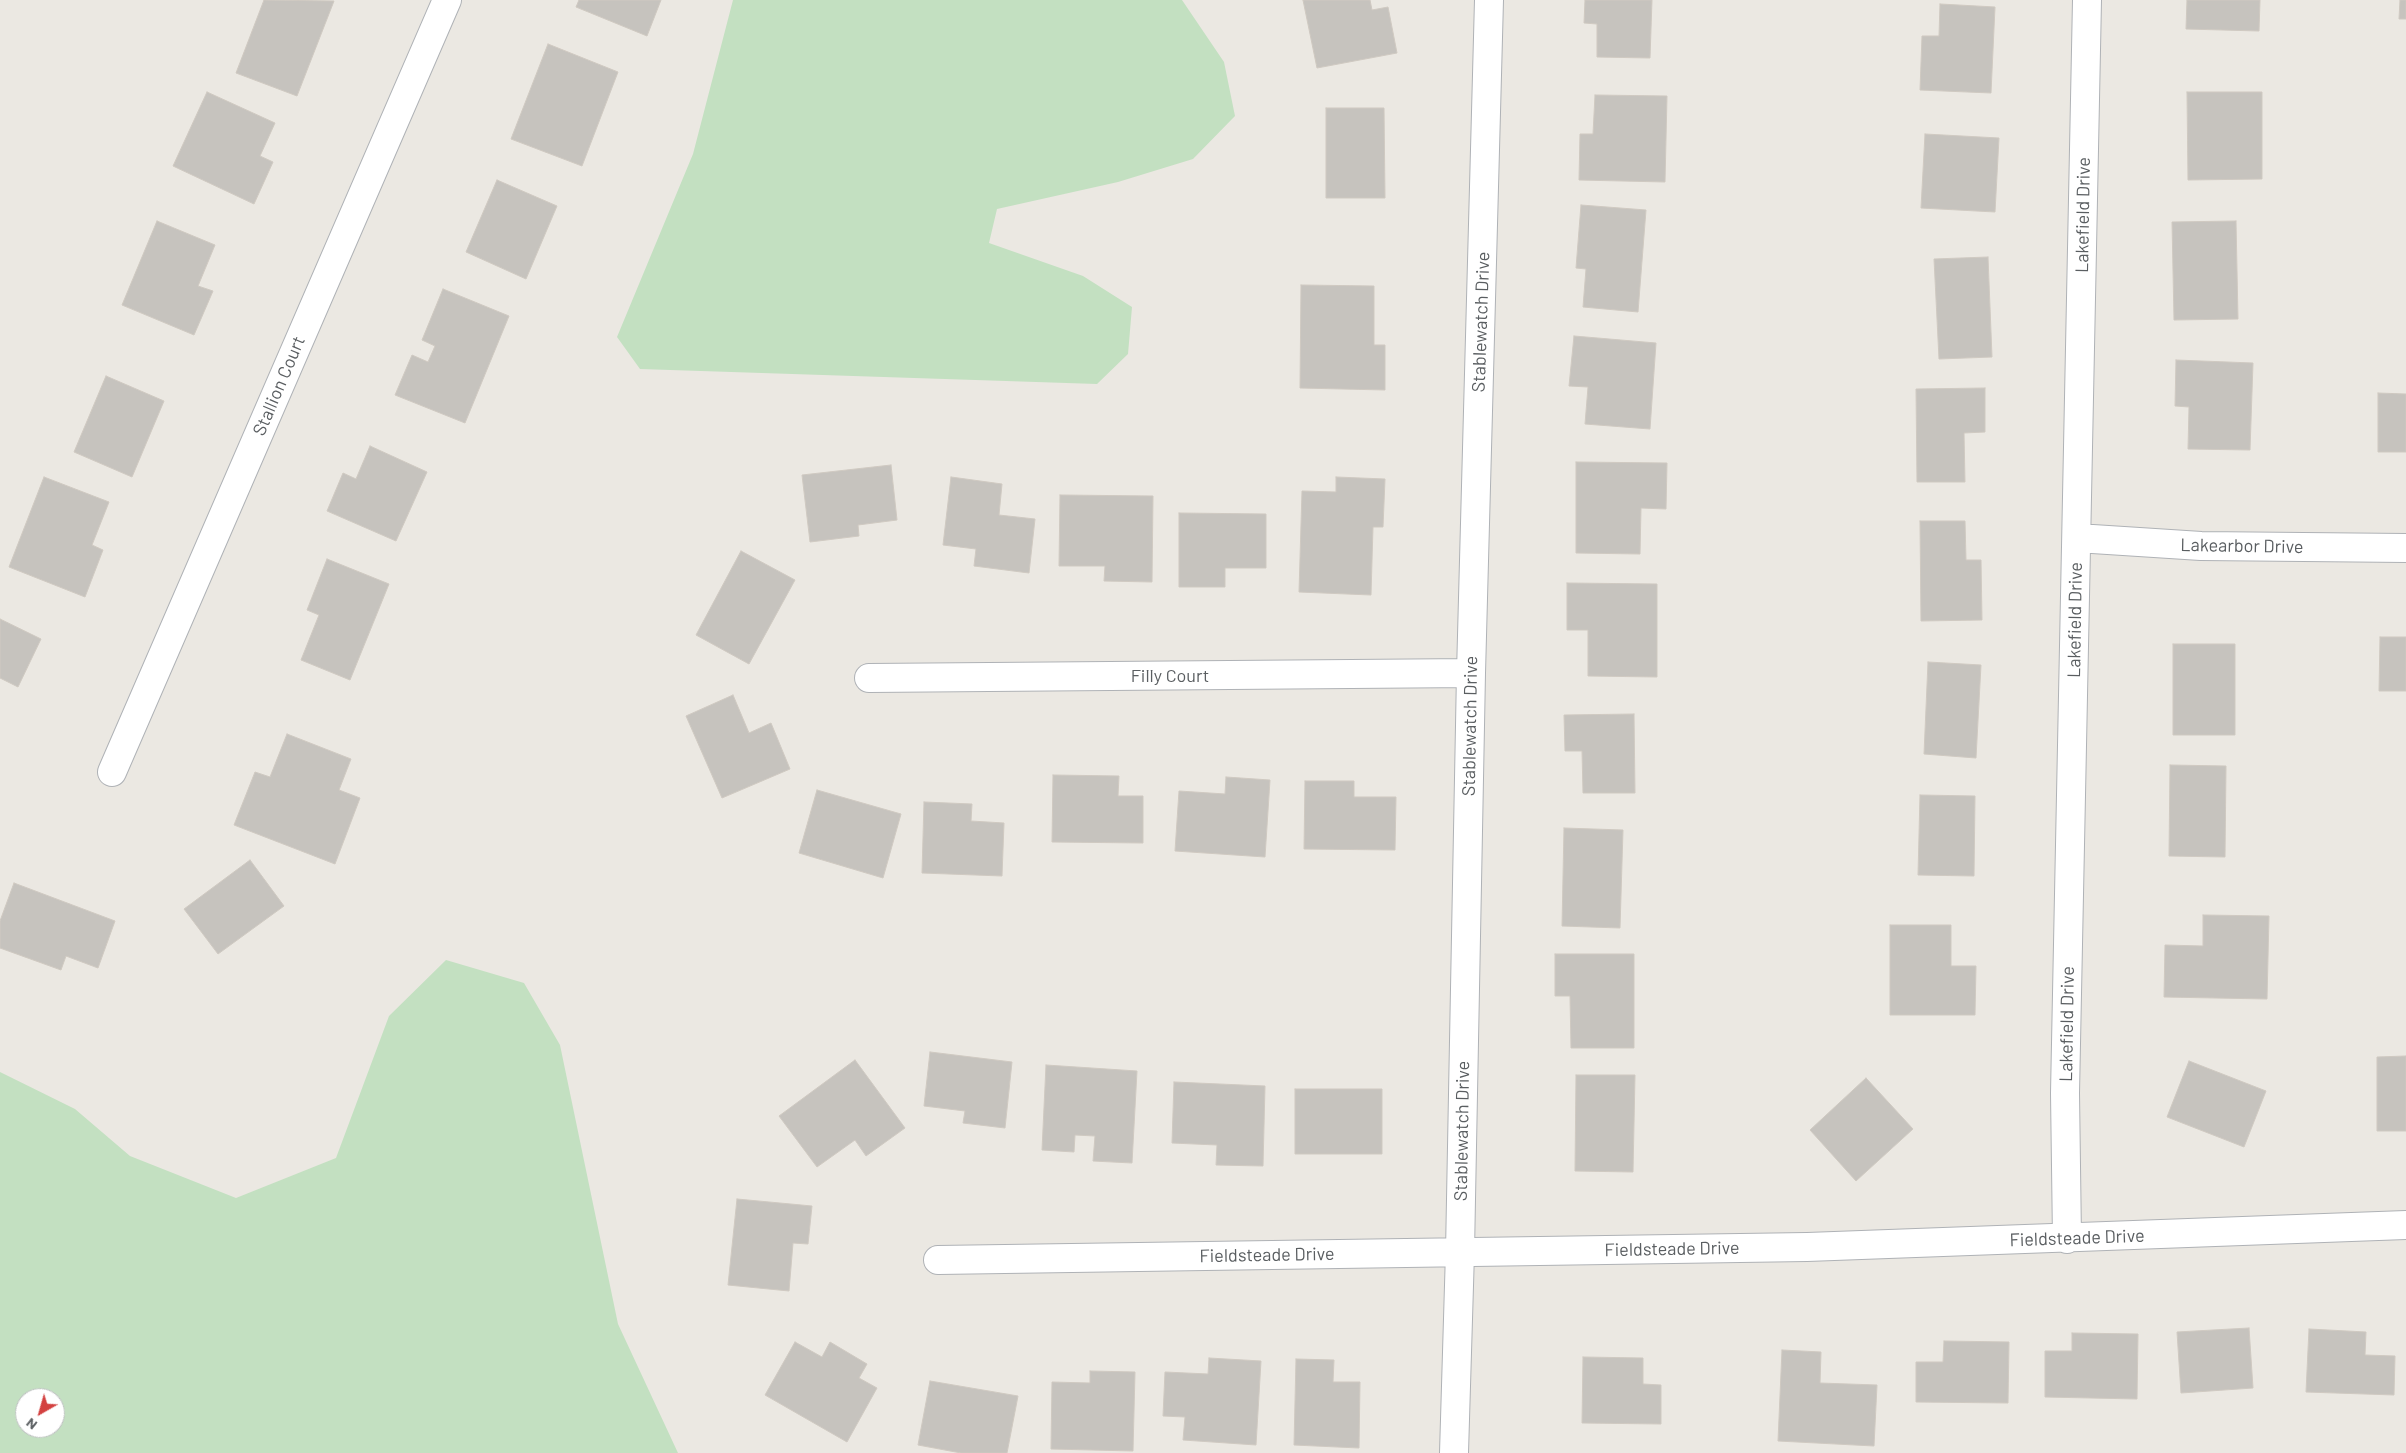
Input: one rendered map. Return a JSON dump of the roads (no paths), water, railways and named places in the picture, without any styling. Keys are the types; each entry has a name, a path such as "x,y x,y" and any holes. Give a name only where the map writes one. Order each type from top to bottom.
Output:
{"street":[{"name":"Stallion Court","path":"112,772 447,0"},
{"name":"Stablewatch Drive","path":"1454,1453 1460,1252 1471,674 1489,0"},
{"name":"Lakefield Drive","path":"2067,1239 2065,1093 2087,0"},
{"name":"Lakearbor Drive","path":"2077,538 2201,546 2406,548"},
{"name":"Filly Court","path":"869,678 1471,674"},
{"name":"Fieldsteade Drive","path":"938,1260 1807,1248 2406,1225"}]}
